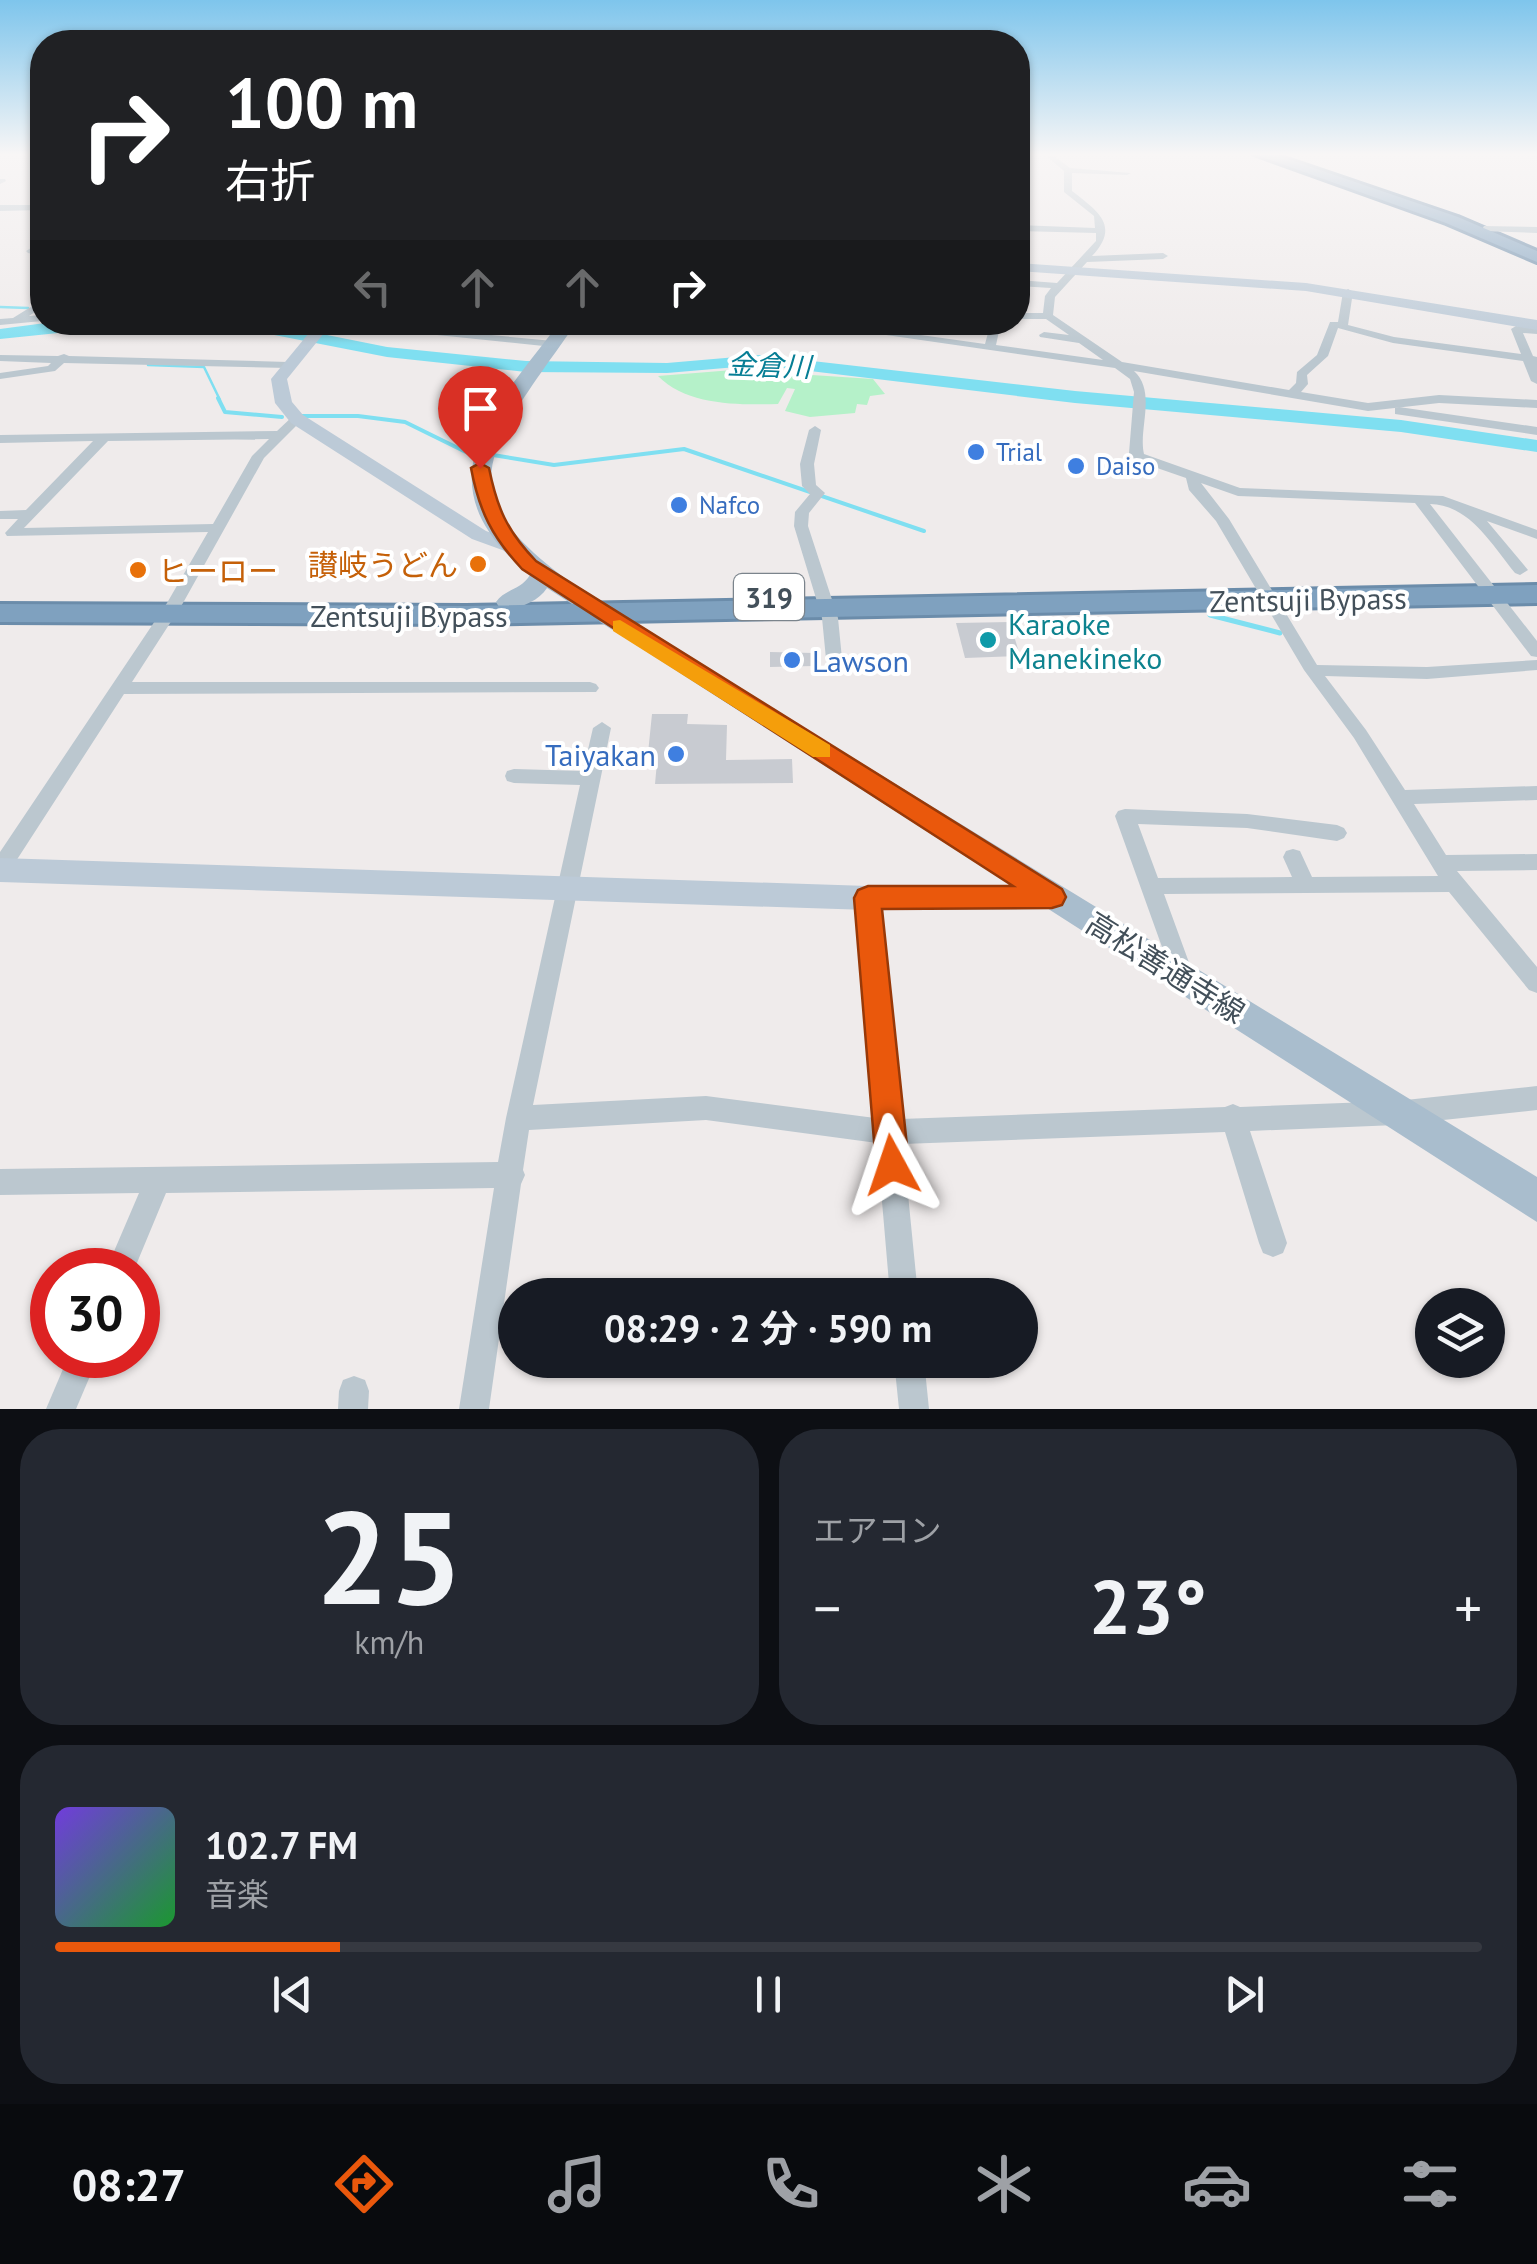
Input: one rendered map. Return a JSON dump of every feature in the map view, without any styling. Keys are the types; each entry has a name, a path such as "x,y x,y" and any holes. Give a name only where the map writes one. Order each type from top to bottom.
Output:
{"highway":[{"path":"1448,220 1537,254"},
{"path":"1460,220 1537,254"},
{"name":"Zentsuji Bypass","path":"0,600 171,609 590,607 1490,589 1532,582"},
{"name":"Zentsuji Bypass","path":"0,613 508,602 678,611 824,602"}],"main road":[{"name":"高松善通寺線","path":"560,335 487,437 480,468 489,512 512,548 590,607 1537,1201"},
{"path":"508,602 532,592 543,574"},
{"path":"652,646 652,624 678,611"}],"street":[{"path":"1048,316 1046,302 1071,271 1098,247 1102,231 1099,220"},
{"path":"1030,229 1043,225 1102,231"},
{"path":"1484,230 1537,230"},
{"path":"1084,259 1162,256"},
{"path":"1030,269 1348,292 1537,328"},
{"path":"1030,284 1058,286"},
{"path":"1344,326 1348,292"},
{"path":"17,320 30,311"},
{"path":"1030,316 1048,316 1124,366 1140,392 1135,453 1139,457 1192,478 1254,493 1419,500 1468,507 1537,535"},
{"path":"0,322 30,319"},
{"path":"1292,394 1302,384 1301,374 1322,356 1334,324 1392,340 1532,360"},
{"path":"1537,328 1516,329 1532,360 1537,381"},
{"path":"313,335 279,379 279,392 296,419 458,522 512,548"},
{"path":"454,335 553,344"},
{"path":"909,335 998,352 1124,366 1537,431"},
{"path":"997,335 998,352"},
{"path":"1044,336 1087,341"},
{"path":"950,360 957,344"},
{"path":"1038,373 1041,354"},
{"path":"0,358 294,359"},
{"path":"0,376 50,369 62,359"},
{"path":"1078,360 1078,375"},
{"path":"1386,407 1439,399 1537,404"},
{"path":"0,869 171,609 259,456 296,419"},
{"path":"815,430 808,474 810,488 818,496 802,512 801,526 824,602 834,669"},
{"path":"0,434 54,438 280,435"},
{"path":"0,546 105,437"},
{"path":"41,450 54,438"},
{"path":"1192,478 1200,496 1222,518 1312,670 1400,797 1454,884 1537,983"},
{"path":"1419,500 1537,652"},
{"path":"1468,507 1532,582"},
{"path":"458,522 480,522 489,512"},
{"path":"0,515 30,514"},
{"path":"12,533 215,528"},
{"path":"1312,670 1427,673 1537,665"},
{"path":"118,688 590,688"},
{"path":"474,1409 518,1118 602,728"},
{"path":"514,776 592,778"},
{"path":"1400,797 1537,794"},
{"path":"1184,979 1125,816 1247,821 1337,833"},
{"path":"1293,857 1306,885"},
{"path":"1441,863 1537,862"},
{"path":"0,869 868,898 1052,897"},
{"path":"1150,886 1454,884"},
{"path":"868,898 903,1278"},
{"path":"518,1118 706,1108 890,1132 1232,1116 1396,1113 1537,1098"},
{"path":"1232,1116 1273,1243"},
{"path":"0,1182 512,1175"},
{"path":"129,1248 158,1180"},
{"path":"61,1409 74,1378"},
{"path":"911,1378 914,1409"}],"green space":[{"path":"733,370 873,379 885,394 870,396 867,405 857,404 855,413 810,417 785,411 795,389 787,388 778,404 715,402 684,393 658,376"}],"building":[{"name":"Karaoke Manekineko","path":"1010,622 1020,656 965,658 956,623"},
{"name":"Lawson","path":"770,652 814,653 814,666 770,667"},
{"name":"Taiyakan","path":"652,714 688,714 687,724 727,725 726,760 792,759 793,783 655,784 657,762 647,763"}],"waterway":[{"path":"0,307 28,308"},
{"name":"金倉川","path":"0,334 30,330"},
{"name":"金倉川","path":"300,335 387,352 526,367 667,368 760,360 1075,397 1401,426 1537,446"},
{"path":"148,365 204,367 220,400"},
{"path":"218,398 225,412 282,417"},
{"path":"298,416 358,416 405,422 472,455"},
{"path":"493,455 554,465 684,449 924,531"},
{"path":"1210,615 1280,633"}],"slow traffic":[{"path":"620,626 822,751"}],"place":[{"name":"Trial","path":"976,452"},
{"name":"Daiso","path":"1076,466"},
{"name":"Nafco","path":"679,505"},
{"name":"讃岐うどん","path":"478,564"},
{"name":"ヒーロー","path":"138,570"},
{"name":"Karaoke Manekineko","path":"988,640"},
{"name":"Lawson","path":"792,660"},
{"name":"Taiyakan","path":"676,754"}],"route":[{"path":"480,468 480,484 489,512 506,540 529,565 599,613 1052,897 868,898 892,1165"}]}
